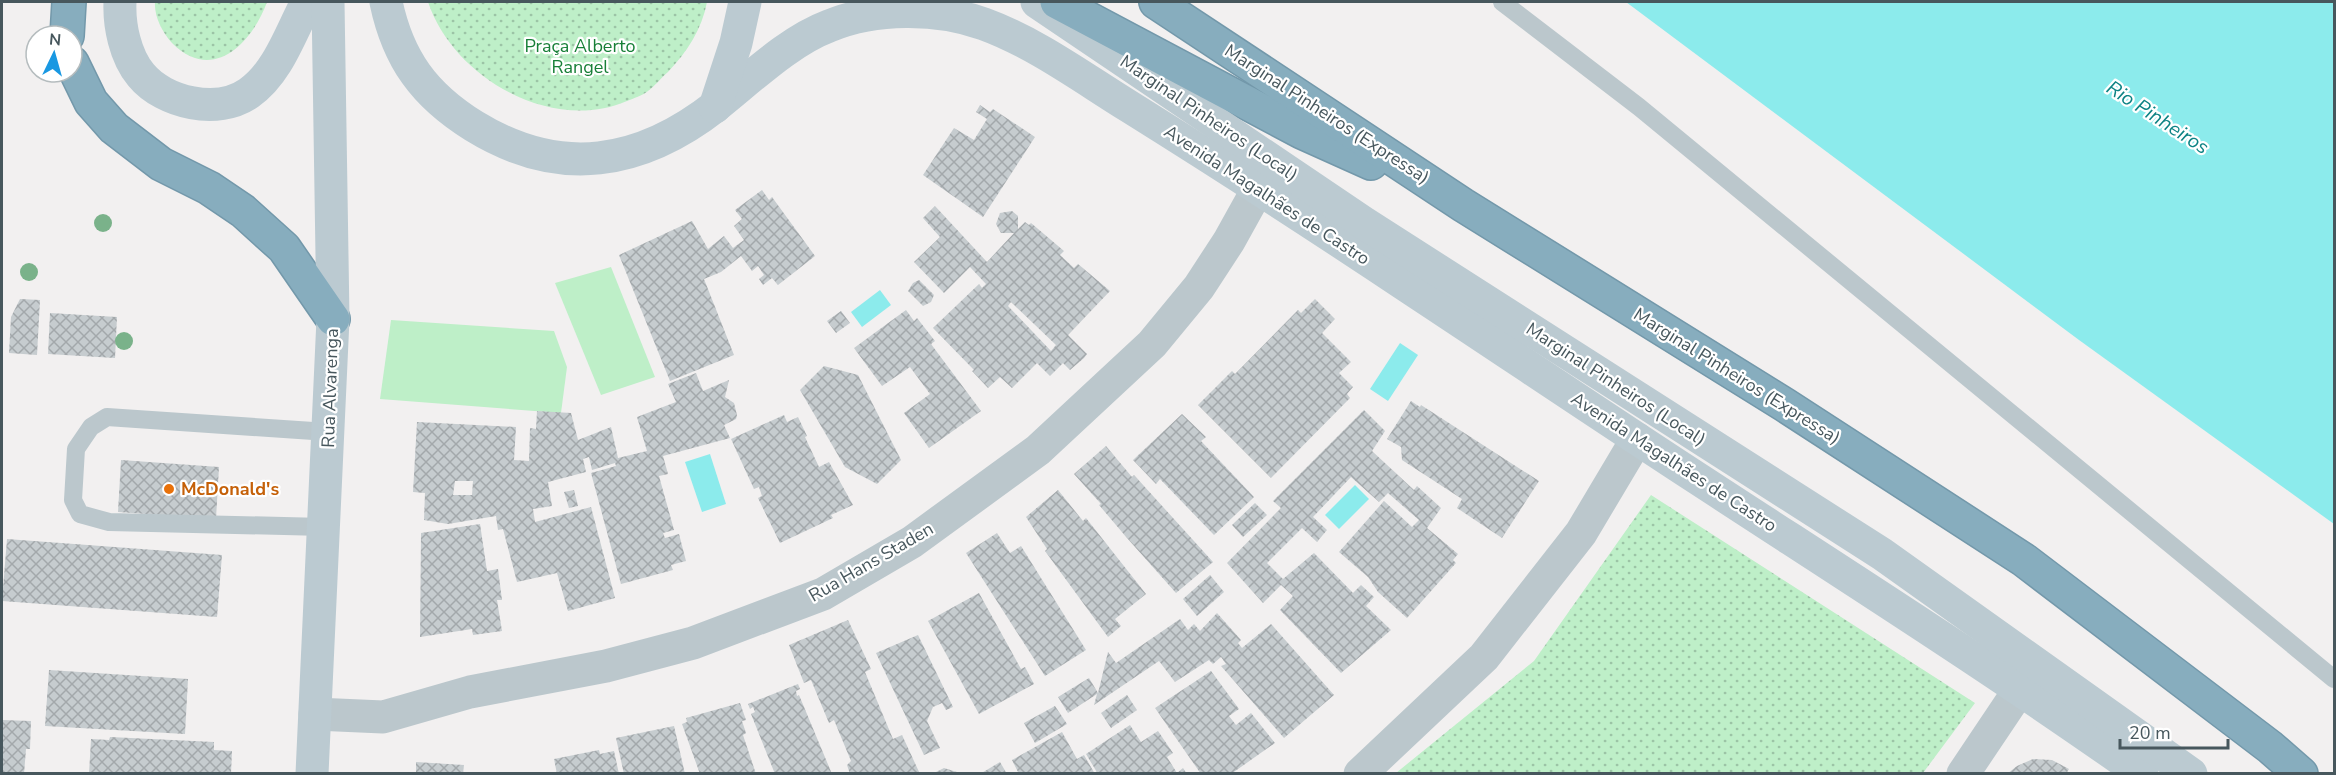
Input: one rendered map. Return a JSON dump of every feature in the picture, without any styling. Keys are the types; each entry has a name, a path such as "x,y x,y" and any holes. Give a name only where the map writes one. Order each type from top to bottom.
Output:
{"highway":[{"path":"68,24 69,2"},
{"path":"1057,2 1302,132 1463,205"},
{"name":"Marginal Pinheiros (Expressa)","path":"1156,2 1463,205 1785,405 2024,560 2270,747 2301,774"},
{"path":"82,84 91,102 114,128 161,164 209,188 243,211 284,248 333,320"}],"main road":[{"path":"120,2 119,20 130,54 141,75 168,95 199,105 226,104 249,93 270,73 307,2"},
{"name":"Rua Alvarenga","path":"312,774 333,320 328,2"},
{"name":"Avenida Magalhães de Castro","path":"386,2 390,21 415,76 448,110 492,137 532,151 574,159 608,158 653,145 676,134 715,107 772,59 826,27 865,15 926,12 981,23 1024,42 1259,187 1637,439 2020,689 2142,774"},
{"path":"715,107 736,43 744,2"},
{"name":"Marginal Pinheiros (Local)","path":"1037,2 1364,224 1882,554 2191,774"}],"street":[{"name":"Rua Hans Staden","path":"315,714 383,717 470,692 606,666 693,643 824,594 912,542 1038,450 1144,353 1199,287 1229,241 1259,187"},
{"path":"1360,774 1484,657 1581,533 1637,439"},
{"path":"1963,774 2020,689"}],"lane":[{"path":"1502,2 1639,107 2334,679"},
{"path":"324,527 108,522 81,514 73,500 76,449 91,427 107,417 328,432"}],"green space":[{"path":"155,2 267,2 252,31 241,44 216,59 202,60 187,55 168,39 157,18"},
{"name":"Praça Alberto Rangel","path":"428,2 707,2 701,22 687,48 668,72 648,91 641,96 598,109 567,110 537,104 508,92 482,75 459,54 441,29"},
{"path":"611,267 655,377 601,395 555,283"},
{"path":"391,320 554,331 567,367 561,413 380,399"},
{"path":"1651,495 1975,703 1923,773 1396,773 1534,661"}],"water":[{"name":"Rio Pinheiros","path":"1626,2 2334,2 2334,524 2079,340"},
{"path":"880,290 891,305 862,327 851,312"},
{"path":"1400,343 1418,355 1388,401 1370,389"},
{"path":"710,454 726,504 702,512 685,462"},
{"path":"1355,485 1369,499 1339,529 1325,515"}],"building":[{"path":"980,105 990,112 993,109 1035,137 983,217 923,175 954,128 974,140 987,119 976,112"},
{"path":"762,190 769,200 772,197 815,256 778,285 772,278 763,285 759,279 764,275 758,266 752,271 741,256 721,272 704,279 734,355 670,381 619,255 692,221 708,249 724,236 733,248 744,240 734,226 742,219 735,210"},
{"path":"935,206 987,262 1014,233 1001,233 996,224 1000,213 1012,211 1018,216 1018,229 1025,222 1029,225 1031,223 1064,251 1060,255 1074,268 1078,264 1110,291 1068,335 1087,354 1084,358 1070,370 1063,363 1050,376 1037,363 1012,388 1000,377 988,388 972,371 974,370 933,328 979,284 982,288 986,284 970,267 944,293 914,262 940,237 923,218","holes":["1011,302 1056,345 1051,351 1008,306"]},
{"path":"919,280 934,295 931,302 923,306 908,291 913,283"},
{"path":"20,299 40,300 37,355 9,353 11,317"},
{"path":"1315,299 1335,319 1322,333 1351,362 1339,373 1353,387 1347,394 1350,398 1271,478 1198,405 1232,371 1235,374 1298,310 1301,313"},
{"path":"906,310 914,321 917,318 935,341 931,344 981,411 929,448 904,413 930,394 910,367 882,386 854,348"},
{"path":"841,311 850,323 836,333 827,321"},
{"path":"50,313 117,317 115,358 48,354"},
{"path":"824,366 858,375 901,460 877,484 845,467 800,390"},
{"path":"696,373 703,391 729,380 725,397 734,403 737,415 736,419 724,425 730,438 663,456 668,474 659,476 674,530 663,533 665,538 679,534 686,561 671,565 673,570 621,584 591,473 616,466 615,463 592,470 589,457 583,459 586,472 548,482 552,506 533,509 535,522 591,507 615,598 568,611 557,573 517,582 503,529 498,530 496,516 448,524 424,520 425,493 413,492 417,422 516,427 514,460 529,461 530,428 536,429 537,411 571,413 578,440 611,427 618,458 647,451 637,417 676,402 668,384","holes":["455,481 473,481 472,495 453,495"]},
{"path":"1411,401 1420,407 1421,405 1539,481 1502,538 1457,508 1462,499 1402,460 1401,447 1387,439"},
{"path":"1364,410 1385,431 1372,451 1414,490 1417,486 1441,508 1427,528 1458,554 1453,560 1456,563 1407,618 1378,592 1368,577 1339,552 1384,501 1412,527 1419,520 1388,493 1379,502 1351,477 1313,517 1327,530 1317,542 1302,528 1267,563 1283,579 1314,553 1353,593 1361,585 1374,597 1366,606 1391,630 1341,673 1280,610 1293,596 1281,585 1263,603 1227,563 1281,508 1273,501"},
{"path":"1182,414 1206,437 1201,441 1254,497 1214,535 1160,479 1156,484 1133,460"},
{"path":"784,415 787,422 798,417 819,467 829,462 853,505 831,515 833,518 780,543 758,498 762,496 759,487 754,489 731,439"},
{"path":"1106,446 1132,477 1134,475 1213,562 1176,593 1074,474"},
{"name":"McDonald's","path":"121,460 219,467 216,519 118,512"},
{"path":"574,490 578,506 569,508 564,492"},
{"path":"1058,490 1083,521 1086,518 1146,594 1115,619 1121,626 1108,637 1045,551 1047,549 1026,517"},
{"path":"1255,503 1267,515 1243,537 1232,525"},
{"path":"480,524 487,571 498,569 502,600 497,600 502,631 473,635 472,629 420,637 421,533"},
{"path":"997,533 1010,553 1021,546 1086,650 1045,676 966,553"},
{"path":"7,539 222,555 217,617 2,601"},
{"path":"1210,575 1224,592 1197,616 1183,599"},
{"path":"979,593 1021,669 1025,667 1034,684 979,714 928,621"},
{"path":"1217,613 1241,640 1238,643 1242,648 1271,624 1334,695 1284,738 1221,666 1226,664 1221,657 1213,664 1209,660 1175,682 1159,661 1094,705 1097,694 1068,713 1058,697 1089,678 1098,693 1108,652 1116,663 1180,619 1188,630 1194,624 1200,631"},
{"path":"848,620 871,669 865,672 893,739 902,735 920,774 850,774 847,765 851,761 834,720 829,723 811,680 804,683 789,645"},
{"path":"918,635 953,707 946,710 942,703 933,707 927,721 940,748 924,755 876,653"},
{"path":"49,670 188,679 185,734 45,726"},
{"path":"1211,671 1239,709 1229,716 1236,725 1251,713 1275,743 1231,774 1201,774 1155,708"},
{"path":"798,684 800,689 796,691 797,696 799,695 832,774 775,774 751,714 755,712 748,704"},
{"path":"1127,695 1137,710 1111,728 1101,713"},
{"path":"740,703 746,720 742,721 746,733 743,735 756,774 700,774 682,724 687,722 686,718"},
{"path":"1055,706 1067,724 1035,743 1024,723"},
{"path":"2,720 31,721 30,749 26,749 24,774 2,774"},
{"path":"1130,725 1141,742 1158,731 1173,753 1167,757 1177,773 1183,768 1187,774 1098,774 1086,754"},
{"path":"674,726 685,774 624,774 616,738"},
{"path":"1062,732 1077,759 1084,755 1095,774 1019,774 1012,760"},
{"path":"110,737 214,742 214,750 232,751 231,774 89,774 91,739 109,740"},
{"path":"599,750 600,754 614,751 619,774 557,774 554,759"},
{"path":"2033,759 2052,760 2069,769 2066,774 2007,774 2017,766"},
{"path":"416,762 464,765 463,774 416,774"},
{"path":"1000,762 1007,774 980,774"},
{"path":"944,768 960,773 960,774 932,774"}],"place":[{"name":"McDonald's","path":"169,489"}]}
